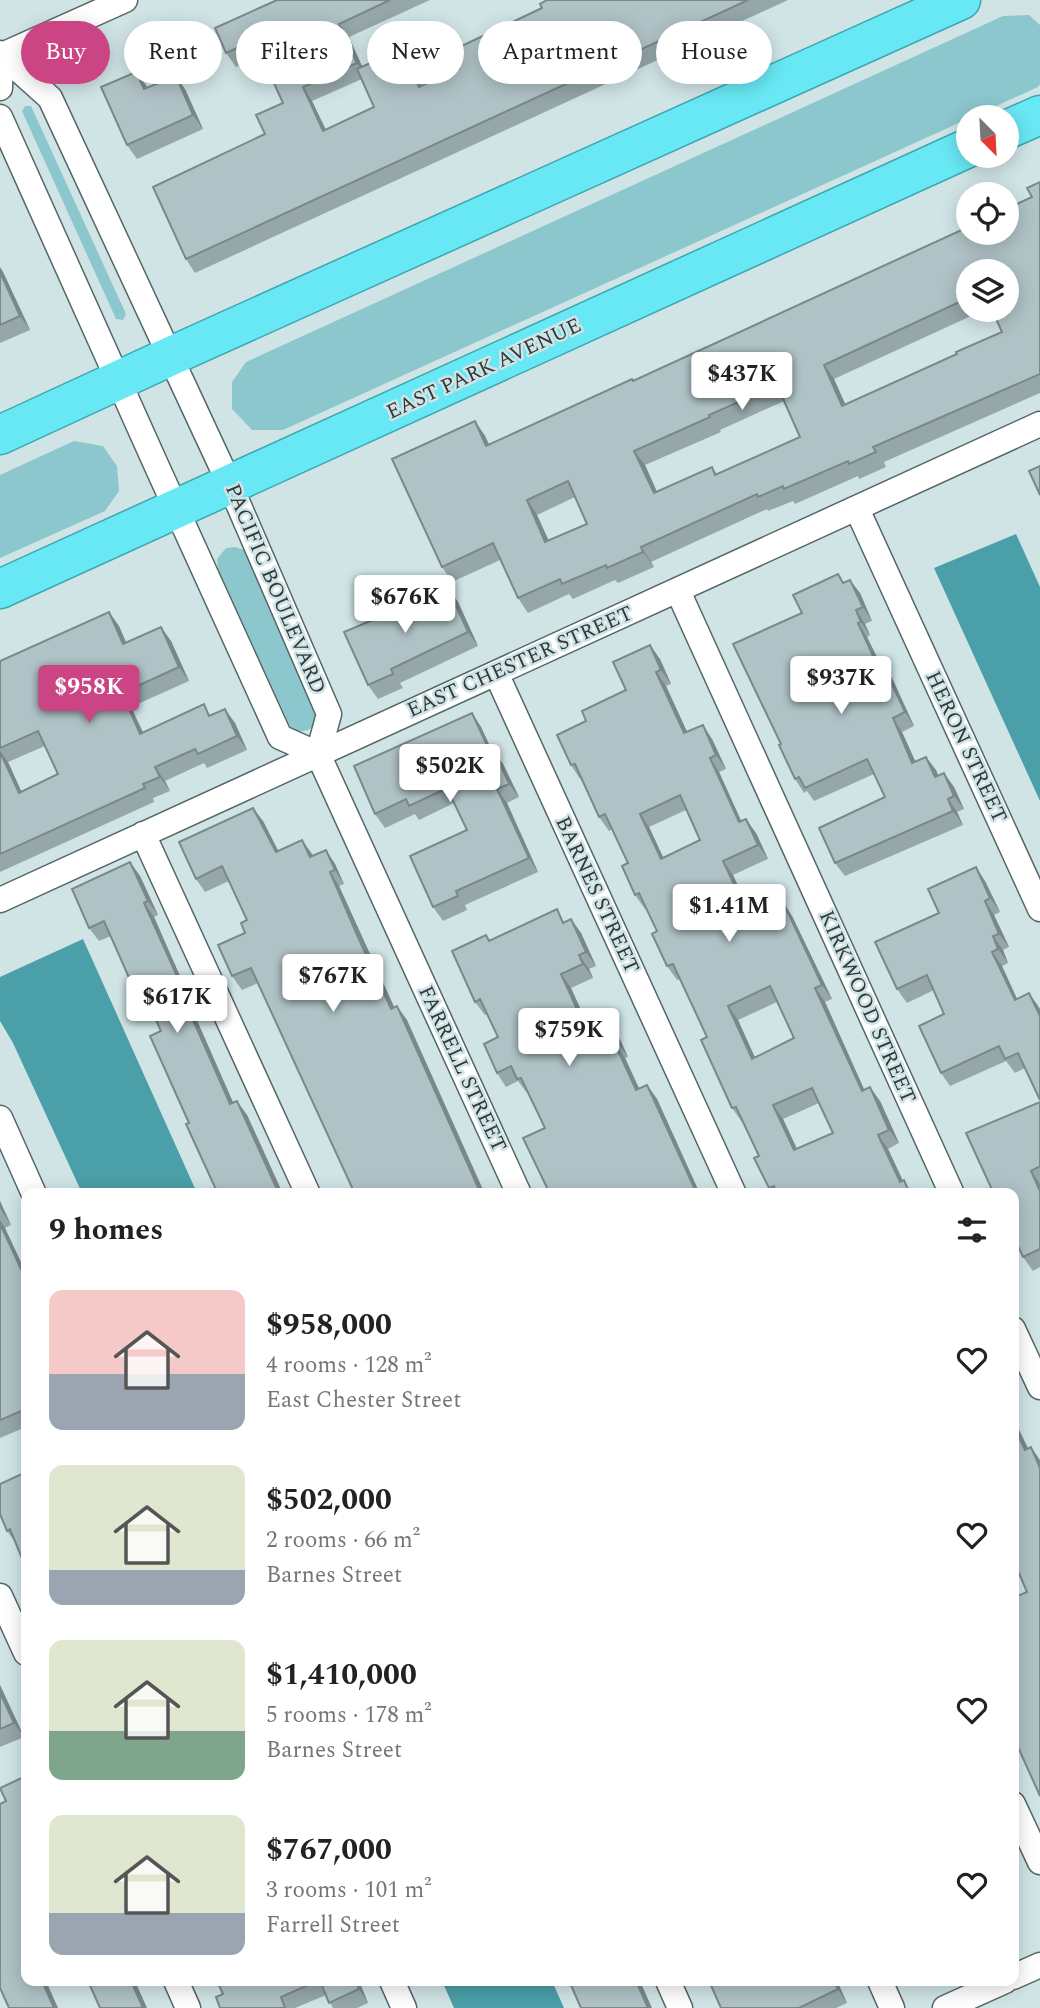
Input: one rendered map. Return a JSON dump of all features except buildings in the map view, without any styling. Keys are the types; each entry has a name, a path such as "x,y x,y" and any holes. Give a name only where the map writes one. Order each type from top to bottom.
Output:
{"highway":[{"path":"0,435 961,0"},
{"path":"1019,124 1040,115"},
{"name":"EAST PARK AVENUE","path":"0,589 956,153"}],"street":[{"path":"0,88 0,55 125,0"},
{"name":"PACIFIC BOULEVARD","path":"0,55 50,98 230,485 330,714 318,754"},
{"path":"0,117 175,510 280,737 318,754"},
{"name":"EAST CHESTER STREET","path":"0,900 1040,424"},
{"name":"HERON STREET","path":"857,509 1040,909"},
{"name":"KIRKWOOD STREET","path":"678,591 949,1188"},
{"name":"BARNES STREET","path":"496,673 731,1188"},
{"name":"FARRELL STREET","path":"318,754 516,1188"},
{"path":"143,834 305,1188"},
{"path":"0,1118 31,1188"},
{"path":"1019,1342 1040,1387"},
{"path":"0,1596 21,1642"},
{"path":"1019,1817 1040,1862"},
{"path":"1019,1974 1040,1965"},
{"path":"178,1986 188,2008"},
{"path":"394,1986 404,2008"},
{"path":"670,1986 680,2008"},
{"path":"882,1986 892,2008"},
{"path":"945,2008 994,1986"}],"shaded area":[{"path":"1029,15 1040,25 1038,87 998,105 956,105 956,124 283,430 252,430 232,409 232,382 246,362 1003,16"},
{"path":"25,106 31,106 126,314 123,320 116,319 22,111"},
{"path":"74,441 103,446 117,466 119,491 105,511 0,558 0,475"},
{"path":"1016,534 1040,587 1040,801 934,568"},
{"path":"235,547 248,551 319,712 319,723 308,730 298,731 291,728 218,569 217,559 226,548"},
{"path":"83,939 195,1188 80,1188 13,1043 0,1021 0,977"},
{"path":"444,1986 554,1986 564,2008 454,2008"}]}
